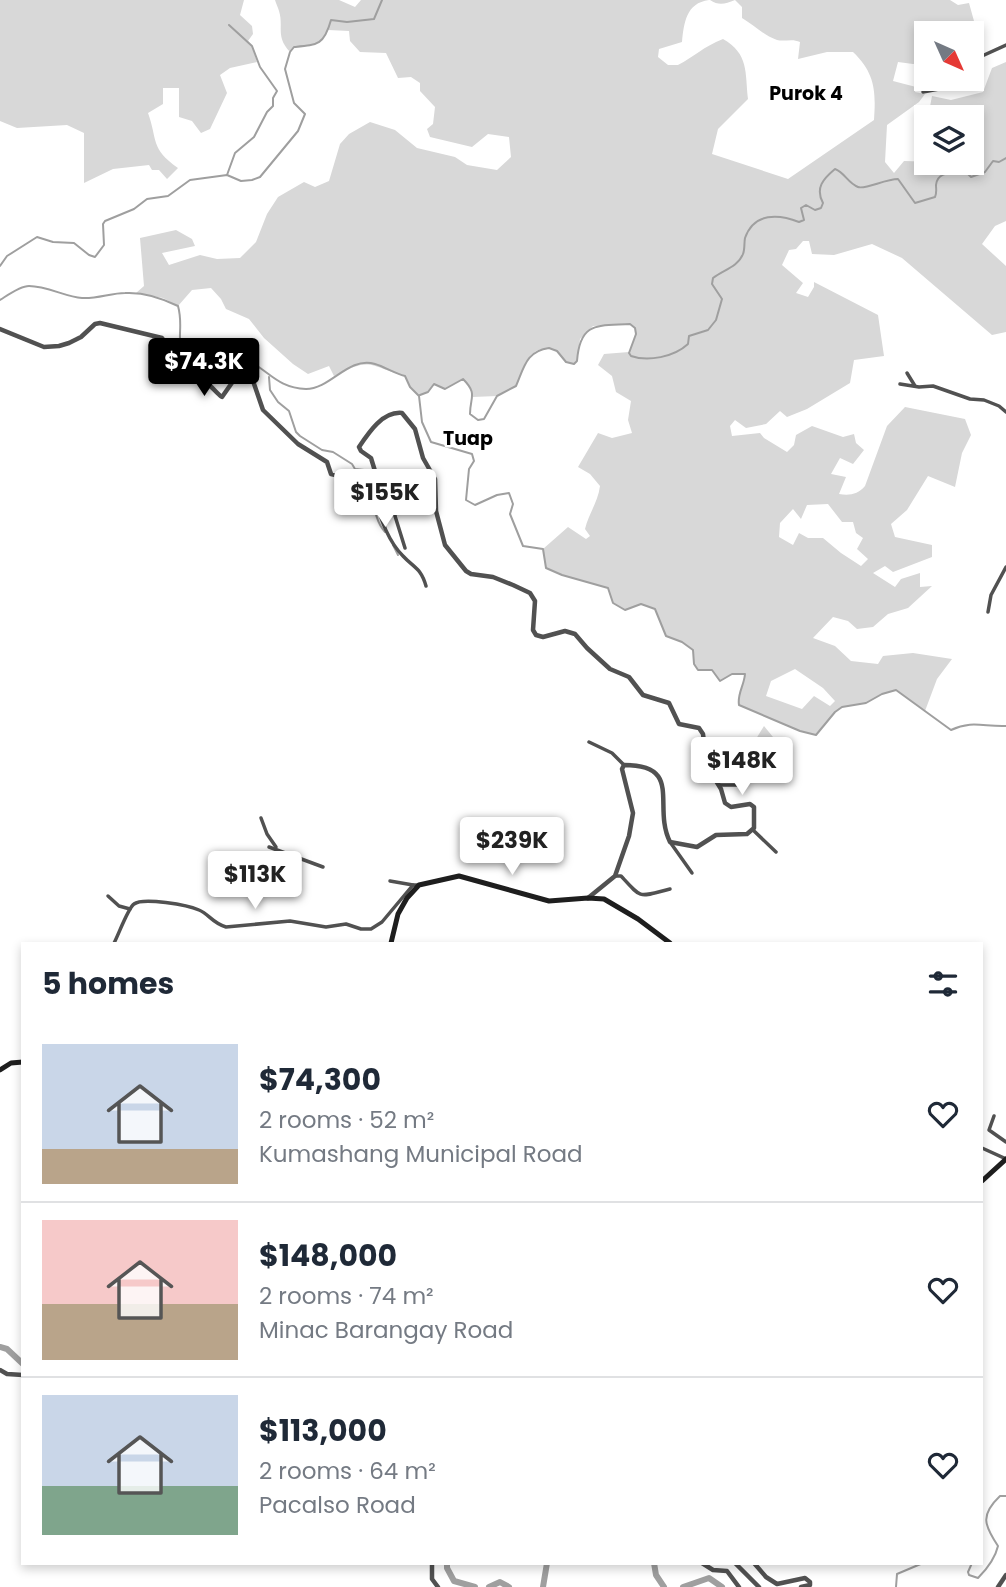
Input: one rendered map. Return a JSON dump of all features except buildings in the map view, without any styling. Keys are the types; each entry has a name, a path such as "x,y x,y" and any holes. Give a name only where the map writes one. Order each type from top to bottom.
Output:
{"main road":[{"path":"391,942 398,914 416,885 464,876 549,901 596,898 613,903 669,942"},
{"path":"0,1070 11,1063 21,1062"},
{"path":"983,1180 1006,1159"}],"street":[{"path":"984,55 1006,45"},
{"path":"923,92 928,91"},
{"path":"0,329 44,347 51,347 81,337 95,324 108,323 164,339 167,354 172,361 189,377 205,382 222,397 236,377 249,376 254,381 261,406 268,415 298,444 327,462 331,474 362,481 370,504 396,492 394,516 405,548"},
{"path":"907,373 915,386"},
{"path":"900,384 933,386 970,399 984,400 1006,412"},
{"path":"426,586 420,570 401,554 381,519 376,467 359,447 389,414 402,413 415,429 423,458 435,478 436,511 442,540 462,566 471,574 493,577 530,593 536,601 533,630 536,635 565,631 575,634 610,669 629,677 643,695 669,703 677,722 699,728 703,734 707,766 719,785 725,803 731,807 752,805 755,818 752,830 747,834 716,835 697,847 670,842"},
{"path":"988,612 992,595 1006,567"},
{"path":"589,742 610,752 624,765 649,768 661,778 664,785 664,827 670,842 692,873"},
{"path":"588,898 615,876 628,836 633,813 622,769 624,765"},
{"path":"719,785 742,785 750,777 765,779"},
{"path":"261,818 267,834 278,849"},
{"path":"752,830 776,852"},
{"path":"270,847 323,867"},
{"path":"615,876 621,876 638,895 647,896 670,889"},
{"path":"390,881 416,885"},
{"path":"114,942 130,909 138,902 155,901 196,909 226,927 290,921 326,927 346,924 371,929 382,922 416,885"},
{"path":"108,896 118,906 130,909"},
{"path":"994,1116 989,1130 1006,1142"},
{"path":"983,1148 1006,1159"},
{"path":"0,1370 7,1374 21,1375"},
{"path":"432,1565 432,1580 438,1587"},
{"path":"705,1565 713,1570 727,1571 739,1587"},
{"path":"737,1565 759,1587"},
{"path":"756,1565 766,1577 777,1584 805,1578 810,1582 810,1585 793,1587"},
{"path":"998,1587 1006,1575"}],"shaded area":[{"path":"0,0 244,0 240,15 252,26 253,34 248,41 257,62 230,68 220,75 227,93 210,129 201,133 192,121 179,117 179,88 163,88 163,104 148,113 156,144 163,155 178,168 167,179 159,170 152,170 149,165 113,169 84,183 84,133 67,125 17,128 0,121"},
{"path":"275,0 339,0 355,7 361,0 709,0 695,5 691,10 685,21 682,42 659,49 658,57 668,65 678,65 723,39 731,45 742,57 748,99 718,129 712,154 788,179 874,120 873,83 866,67 853,52 827,52 798,59 800,42 777,40 763,33 742,18 742,7 735,0 950,0 958,5 969,3 974,21 914,21 914,64 898,62 893,81 914,86 915,92 925,94 919,102 887,125 885,162 894,173 904,161 914,161 914,175 984,175 984,105 930,105 932,96 951,100 983,92 992,68 1006,62 1006,221 995,226 982,244 1006,266 1006,332 992,335 902,258 872,244 834,255 812,254 809,241 803,241 796,249 789,250 782,265 803,283 796,293 808,297 814,282 878,315 884,356 854,360 850,383 807,409 787,417 780,411 766,424 746,428 735,420 730,426 732,436 760,433 787,452 794,445 796,435 812,426 843,437 854,434 856,443 864,450 853,464 840,458 831,474 846,477 839,494 847,495 857,493 865,486 887,426 905,407 965,419 971,435 962,453 955,487 928,476 907,510 891,524 895,537 932,545 932,557 893,572 885,566 873,573 895,587 901,579 920,573 920,587 932,586 908,608 888,614 873,627 857,629 848,621 833,617 813,638 835,646 851,661 878,664 883,656 913,653 952,659 937,679 925,711 896,690 866,703 842,707 816,735 800,731 739,705 745,674 732,674 720,681 712,670 698,670 694,664 693,650 666,636 655,609 641,604 625,610 613,603 608,588 546,568 543,549 568,527 586,539 590,536 585,529 600,486 590,474 578,467 598,433 612,438 632,433 628,420 631,401 616,392 612,376 598,365 604,354 629,352 636,334 635,328 630,324 593,326 580,339 577,361 574,364 566,362 554,349 538,350 528,359 516,386 497,396 473,397 472,390 462,379 445,389 434,384 428,392 419,396 410,387 405,376 370,365 356,366 334,376 329,366 308,374 264,338 249,319 226,309 211,288 192,290 178,306 163,298 136,293 144,286 140,238 176,230 192,239 195,246 162,253 169,265 200,255 217,259 240,258 256,242 267,214 278,197 304,182 315,187 329,181 340,144 349,134 370,122 395,130 417,148 455,157 467,165 497,170 511,157 509,137 488,134 472,147 430,137 427,129 433,124 435,107 420,91 420,83 411,77 398,78 386,53 360,52 350,41 349,31 328,30 318,42 294,47 290,52 281,36 279,10","holes":["828,504 842,522 853,522 856,533 863,538 857,549 868,559 861,566 823,538 808,538 799,533 793,545 779,537 780,523 793,509 801,519 807,505","795,669 823,688 835,701 830,706 814,696 802,709 766,696 771,681"]},
{"path":"710,0 735,0 722,4"},
{"path":"764,726 773,737 767,749 772,763 758,767 756,776 746,776 746,755"}],"waterway":[{"path":"0,266 7,256 37,237 53,242 74,243 95,257 104,245 105,221 134,209 147,199 168,196 190,180 227,175 241,181 260,177 298,131 305,114 294,103 285,69 290,52 294,47 323,39 331,20 347,22 374,19 382,0"},
{"path":"227,175 235,153 254,137 273,106 277,91 260,67 252,46 229,25"},
{"path":"420,395 428,392 434,384 445,389 463,379 472,392 470,414 478,420 484,419 497,396 516,386 527,361 535,353 549,348 557,351 566,362 574,364 582,339 587,332 600,326 630,324 635,328 636,334 629,353 631,356 653,358 676,352 688,344 689,336 708,330 716,320 722,299 712,284 713,278 741,258 745,238 754,223 768,217 783,217 799,222 804,220 801,208 806,205 815,210 821,208 823,203 820,188 835,169 861,188 898,179 915,203 935,197 937,180 944,174 966,172 971,177 985,172 993,161 999,162 1006,158"},
{"path":"0,300 25,286 82,298 120,293 159,298 178,306 180,343 190,362 220,357 242,358 281,383 296,388 315,388 348,368 365,363 375,364 405,376 410,387 419,396 422,422 431,442 472,454 474,461 469,469 466,500 475,505 497,495 509,493 513,504 510,514 523,546 543,549 546,568 608,588 613,603 625,610 641,604 655,609 666,636 693,650 694,664 698,670 712,670 720,681 732,674 745,674 739,705 816,735 842,707 866,703 896,690 951,730 972,725 1006,726"},
{"path":"269,377 270,390 278,402 289,411 300,436 322,450 333,452 352,464 355,469 364,470 377,519 385,532"},
{"path":"393,545 398,555"},
{"path":"0,1347 7,1349 21,1362"},
{"path":"971,1565 969,1575 978,1578 993,1559 998,1546 987,1526 987,1515 1000,1496 1006,1496"},
{"path":"447,1565 454,1581 475,1587"},
{"path":"543,1587 547,1565"},
{"path":"654,1565 656,1575 664,1587"},
{"path":"896,1587 897,1574 918,1565"},
{"path":"683,1587 709,1578 722,1587"},
{"path":"489,1587 500,1582 509,1587"}],"district":[{"name":"Purok 4","path":"806,93"},
{"name":"Tuap","path":"468,438"}]}
